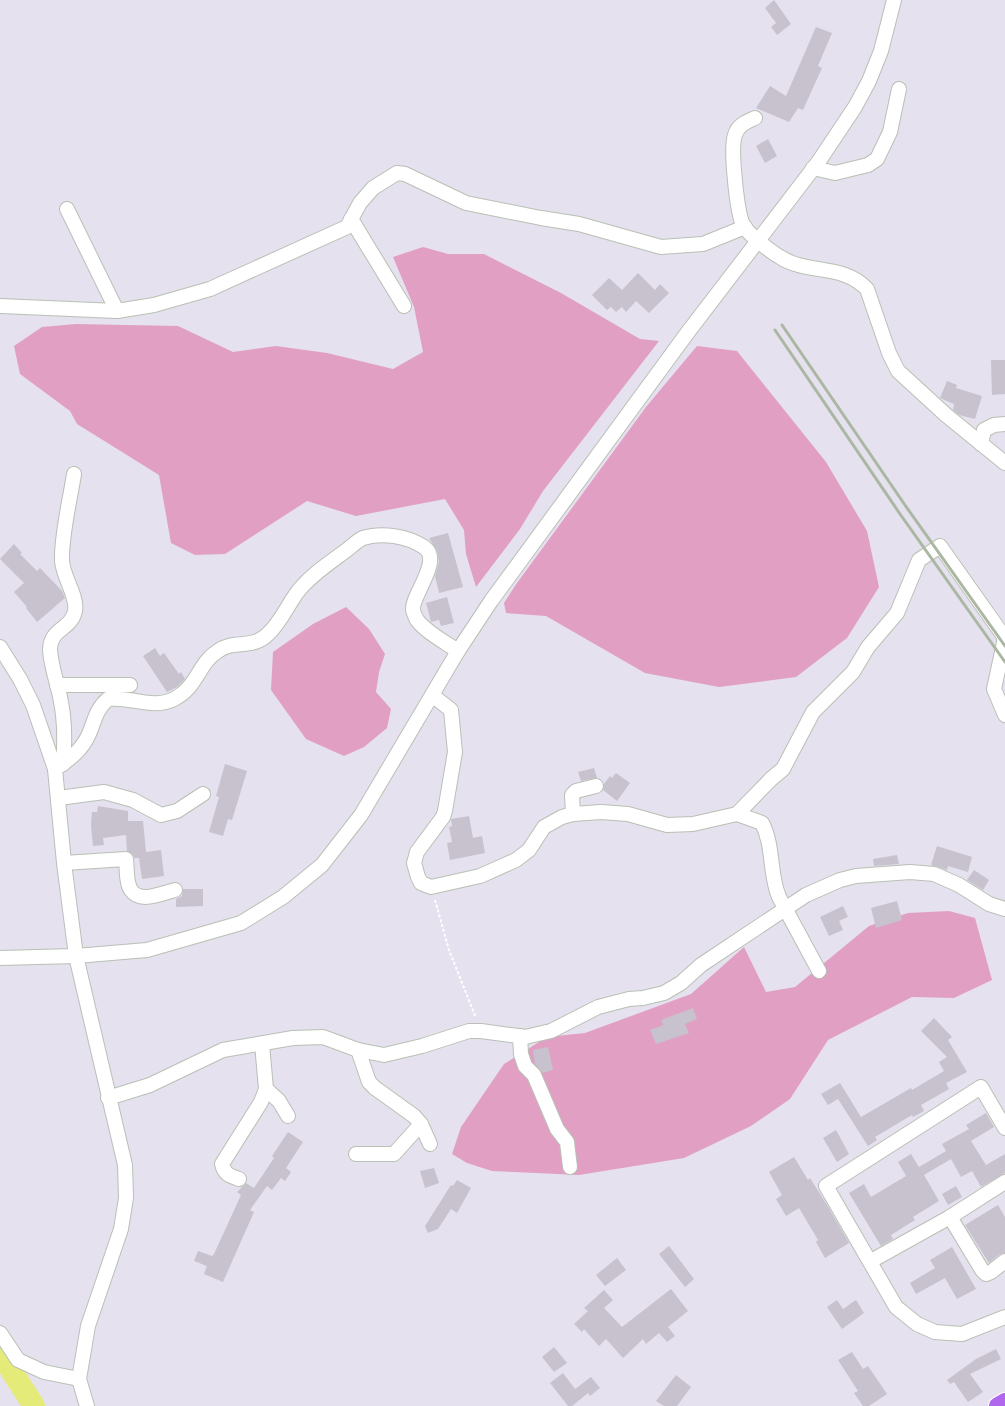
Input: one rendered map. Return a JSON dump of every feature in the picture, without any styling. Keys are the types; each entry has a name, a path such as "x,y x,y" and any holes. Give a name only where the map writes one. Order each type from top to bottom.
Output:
{"main road":[{"path":"998,1406 1005,1402"}],"street":[{"path":"0,958 76,956 155,948 241,922 283,897 322,864 361,814 458,651 491,601 688,332 813,168 855,107 869,81 886,36 894,0"},
{"path":"813,168 835,173 868,165 878,158 890,132 900,89"},
{"path":"755,118 740,125 735,135 733,145 736,185 745,227 751,235 776,255 794,264 838,272 849,275 860,282 867,289 889,353 898,371 981,444 1005,463"},
{"path":"0,306 117,311 162,303 210,289 347,227 360,203 373,188 397,173 405,174 466,203 579,224 661,247 703,244 745,227"},
{"path":"67,209 117,311"},
{"path":"351,219 404,306"},
{"path":"981,444 984,430 994,425 1005,424"},
{"path":"74,474 62,561 65,576 74,600 75,609 68,623 52,636 50,641 53,668 61,699 65,739 59,766 59,798 64,863 76,956 108,1098 125,1165 126,1198 120,1229 88,1326 79,1379 87,1406"},
{"path":"59,766 79,751 89,733 98,710 108,699 128,698 147,704 173,699 194,682 208,658 219,650 230,645 260,642 269,633 309,578 362,538 395,536 426,549 429,556 428,572 415,599 413,609 417,620 458,651"},
{"path":"737,814 771,779 783,769 813,712 853,672 868,647 897,612 919,560 940,546 1005,638 994,689 1005,715"},
{"path":"0,647 20,679 33,704 59,766"},
{"path":"57,685 130,685"},
{"path":"432,695 451,710 455,752 443,817 423,842 417,852 414,863 421,883 431,887 480,876 516,860 529,850 544,827 562,817 573,814 601,812 628,814 667,825 693,824 737,814 762,823 769,836 775,888 819,971"},
{"path":"573,814 572,795 576,791 596,786"},
{"path":"59,798 104,792 133,800 161,815 177,811 203,794"},
{"path":"64,863 126,859 130,890 136,896 148,897 175,890"},
{"path":"108,1098 150,1084 223,1050 293,1038 323,1037 358,1050 384,1055 422,1046 469,1031 481,1030 525,1037 550,1032 598,1007 629,999 643,998 664,993 681,983 701,965 806,895 840,880 856,876 910,872 934,874 959,885 989,904 1005,909"},
{"path":"520,1036 521,1054 525,1066 534,1075 557,1129 567,1142 570,1166"},
{"path":"239,1179 230,1176 223,1170 222,1164 261,1102 266,1089 262,1044"},
{"path":"358,1050 369,1082 414,1116 421,1124 430,1144"},
{"path":"1005,1128 981,1087 826,1186 896,1306 908,1318 925,1328 944,1334 962,1334 1005,1317"},
{"path":"266,1089 279,1101 288,1116"},
{"path":"356,1154 394,1154 421,1124"},
{"path":"871,1261 950,1217 1005,1182"},
{"path":"950,1217 982,1270 986,1274 1005,1261"},
{"path":"0,1333 18,1360 44,1372 79,1379"}],"path":[{"path":"431,887 450,950 481,1030"}],"shaded area":[{"path":"423,247 448,254 484,254 561,293 640,339 659,341 543,491 520,529 476,587 466,554 464,530 445,499 356,516 307,501 225,554 195,555 171,543 159,475 77,424 70,411 20,374 14,346 42,327 76,324 178,326 233,352 276,346 327,353 393,369 423,352 414,307 393,257"},
{"path":"697,346 737,351 826,462 867,531 879,587 847,638 796,677 719,687 645,673 546,616 506,613 504,603 517,583 646,407"},
{"path":"346,607 369,629 385,654 379,672 376,692 391,709 387,728 364,747 344,756 306,739 271,690 273,652 313,624"},
{"path":"949,911 975,918 992,980 954,998 912,997 828,1040 790,1099 751,1126 684,1158 579,1175 492,1171 467,1163 452,1154 461,1127 504,1064 547,1037 585,1033 691,994 744,947 766,992 795,987 869,926 908,913"}],"building":[{"path":"774,0 791,24 777,35 771,27 776,23 765,8"},
{"path":"816,27 832,33 818,66 822,68 803,110 798,108 789,122 756,108 770,86 786,96"},
{"path":"768,139 777,156 765,163 756,146"},
{"path":"638,273 655,290 660,284 669,293 649,313 636,301 626,312 622,307 616,312 611,307 607,310 592,295 609,278 622,290"},
{"path":"991,360 1005,360 1005,394 992,395"},
{"path":"947,381 957,385 956,388 982,396 975,419 959,415 953,410 954,404 940,398"},
{"path":"448,533 463,587 439,593 435,576 439,562 437,551 429,538"},
{"path":"14,544 22,553 20,554 37,571 40,568 62,591 65,598 37,622 14,592 24,583 0,559"},
{"path":"447,597 454,623 441,626 439,620 431,622 426,603"},
{"path":"155,648 160,656 164,653 179,674 181,672 185,679 177,687 167,692 143,656"},
{"path":"225,764 247,771 232,820 228,819 223,836 209,832 219,797 216,796"},
{"path":"594,768 597,778 581,781 578,772"},
{"path":"616,773 630,783 617,801 603,790 604,784 610,776 612,778"},
{"path":"98,806 128,811 128,821 143,821 146,852 161,850 164,876 142,879 139,858 134,858 133,854 127,851 126,835 103,838 104,845 93,846 91,826 92,812 97,812"},
{"path":"469,816 473,838 482,836 485,853 450,860 447,843 452,842 449,827 452,826 451,819"},
{"path":"937,846 972,857 968,872 948,866 947,870 931,865"},
{"path":"897,855 899,864 874,866 873,859"},
{"path":"974,870 989,880 983,890 967,880"},
{"path":"183,889 203,889 203,906 176,907 176,899 182,896"},
{"path":"897,901 902,920 876,928 871,908"},
{"path":"843,906 848,917 839,921 843,930 829,936 820,917"},
{"path":"693,1008 697,1019 685,1024 689,1033 656,1044 650,1030 663,1025 661,1020"},
{"path":"934,1018 952,1037 948,1040 967,1072 946,1083 949,1089 921,1105 924,1111 913,1117 912,1115 875,1137 877,1140 868,1146 838,1099 828,1105 821,1094 840,1083 861,1117 944,1071 939,1062 947,1057 921,1031"},
{"path":"548,1047 553,1070 542,1073 535,1064 533,1050"},
{"path":"986,1113 994,1127 971,1141 986,1165 1005,1154 1005,1173 981,1187 972,1171 961,1177 951,1159 924,1175 939,1201 913,1217 915,1220 891,1235 893,1239 881,1246 849,1193 864,1184 871,1197 906,1176 898,1162 911,1154 919,1167 946,1151 942,1144 969,1129 966,1125"},
{"path":"836,1130 849,1154 837,1162 823,1138"},
{"path":"288,1132 303,1142 286,1168 291,1172 285,1181 281,1178 272,1190 267,1186 250,1210 254,1212 223,1282 204,1274 207,1266 194,1261 198,1251 212,1256 214,1254 241,1195 237,1192 246,1183 254,1188 274,1158 272,1156"},
{"path":"794,1157 808,1180 810,1178 849,1243 825,1258 816,1242 818,1240 799,1208 786,1216 776,1199 782,1195 769,1172"},
{"path":"434,1168 439,1183 425,1188 420,1171"},
{"path":"457,1180 471,1188 457,1213 451,1209 438,1229 428,1233 425,1226 451,1185 453,1186"},
{"path":"956,1186 962,1197 948,1205 942,1194"},
{"path":"998,1205 1005,1217 1005,1253 1000,1254 989,1263 965,1225"},
{"path":"669,1246 694,1279 685,1287 659,1254"},
{"path":"952,1247 976,1289 957,1299 945,1278 916,1294 910,1283 935,1268 930,1260"},
{"path":"617,1258 626,1270 605,1286 596,1275"},
{"path":"671,1289 688,1311 668,1327 675,1336 667,1342 659,1333 646,1344 643,1339 623,1358 606,1339 599,1346 584,1329 582,1332 574,1324 588,1311 584,1308 604,1290 613,1300 604,1308 622,1327"},
{"path":"837,1300 843,1309 856,1300 864,1313 842,1329 827,1307"},
{"path":"554,1347 567,1363 554,1372 542,1357"},
{"path":"996,1349 1001,1359 970,1374 983,1392 968,1402 954,1382 950,1384 947,1380 976,1359"},
{"path":"852,1352 863,1369 868,1366 887,1394 869,1406 863,1406 854,1393 858,1391 838,1360"},
{"path":"563,1373 575,1389 591,1377 600,1388 590,1396 588,1393 572,1406 568,1406 550,1383"},
{"path":"676,1375 691,1387 677,1406 664,1406 656,1401"}],"waterway":[{"path":"0,1353 34,1406"}],"railway":[{"path":"782,325 907,508 1005,646"},
{"path":"775,330 900,514 1005,662"}]}
